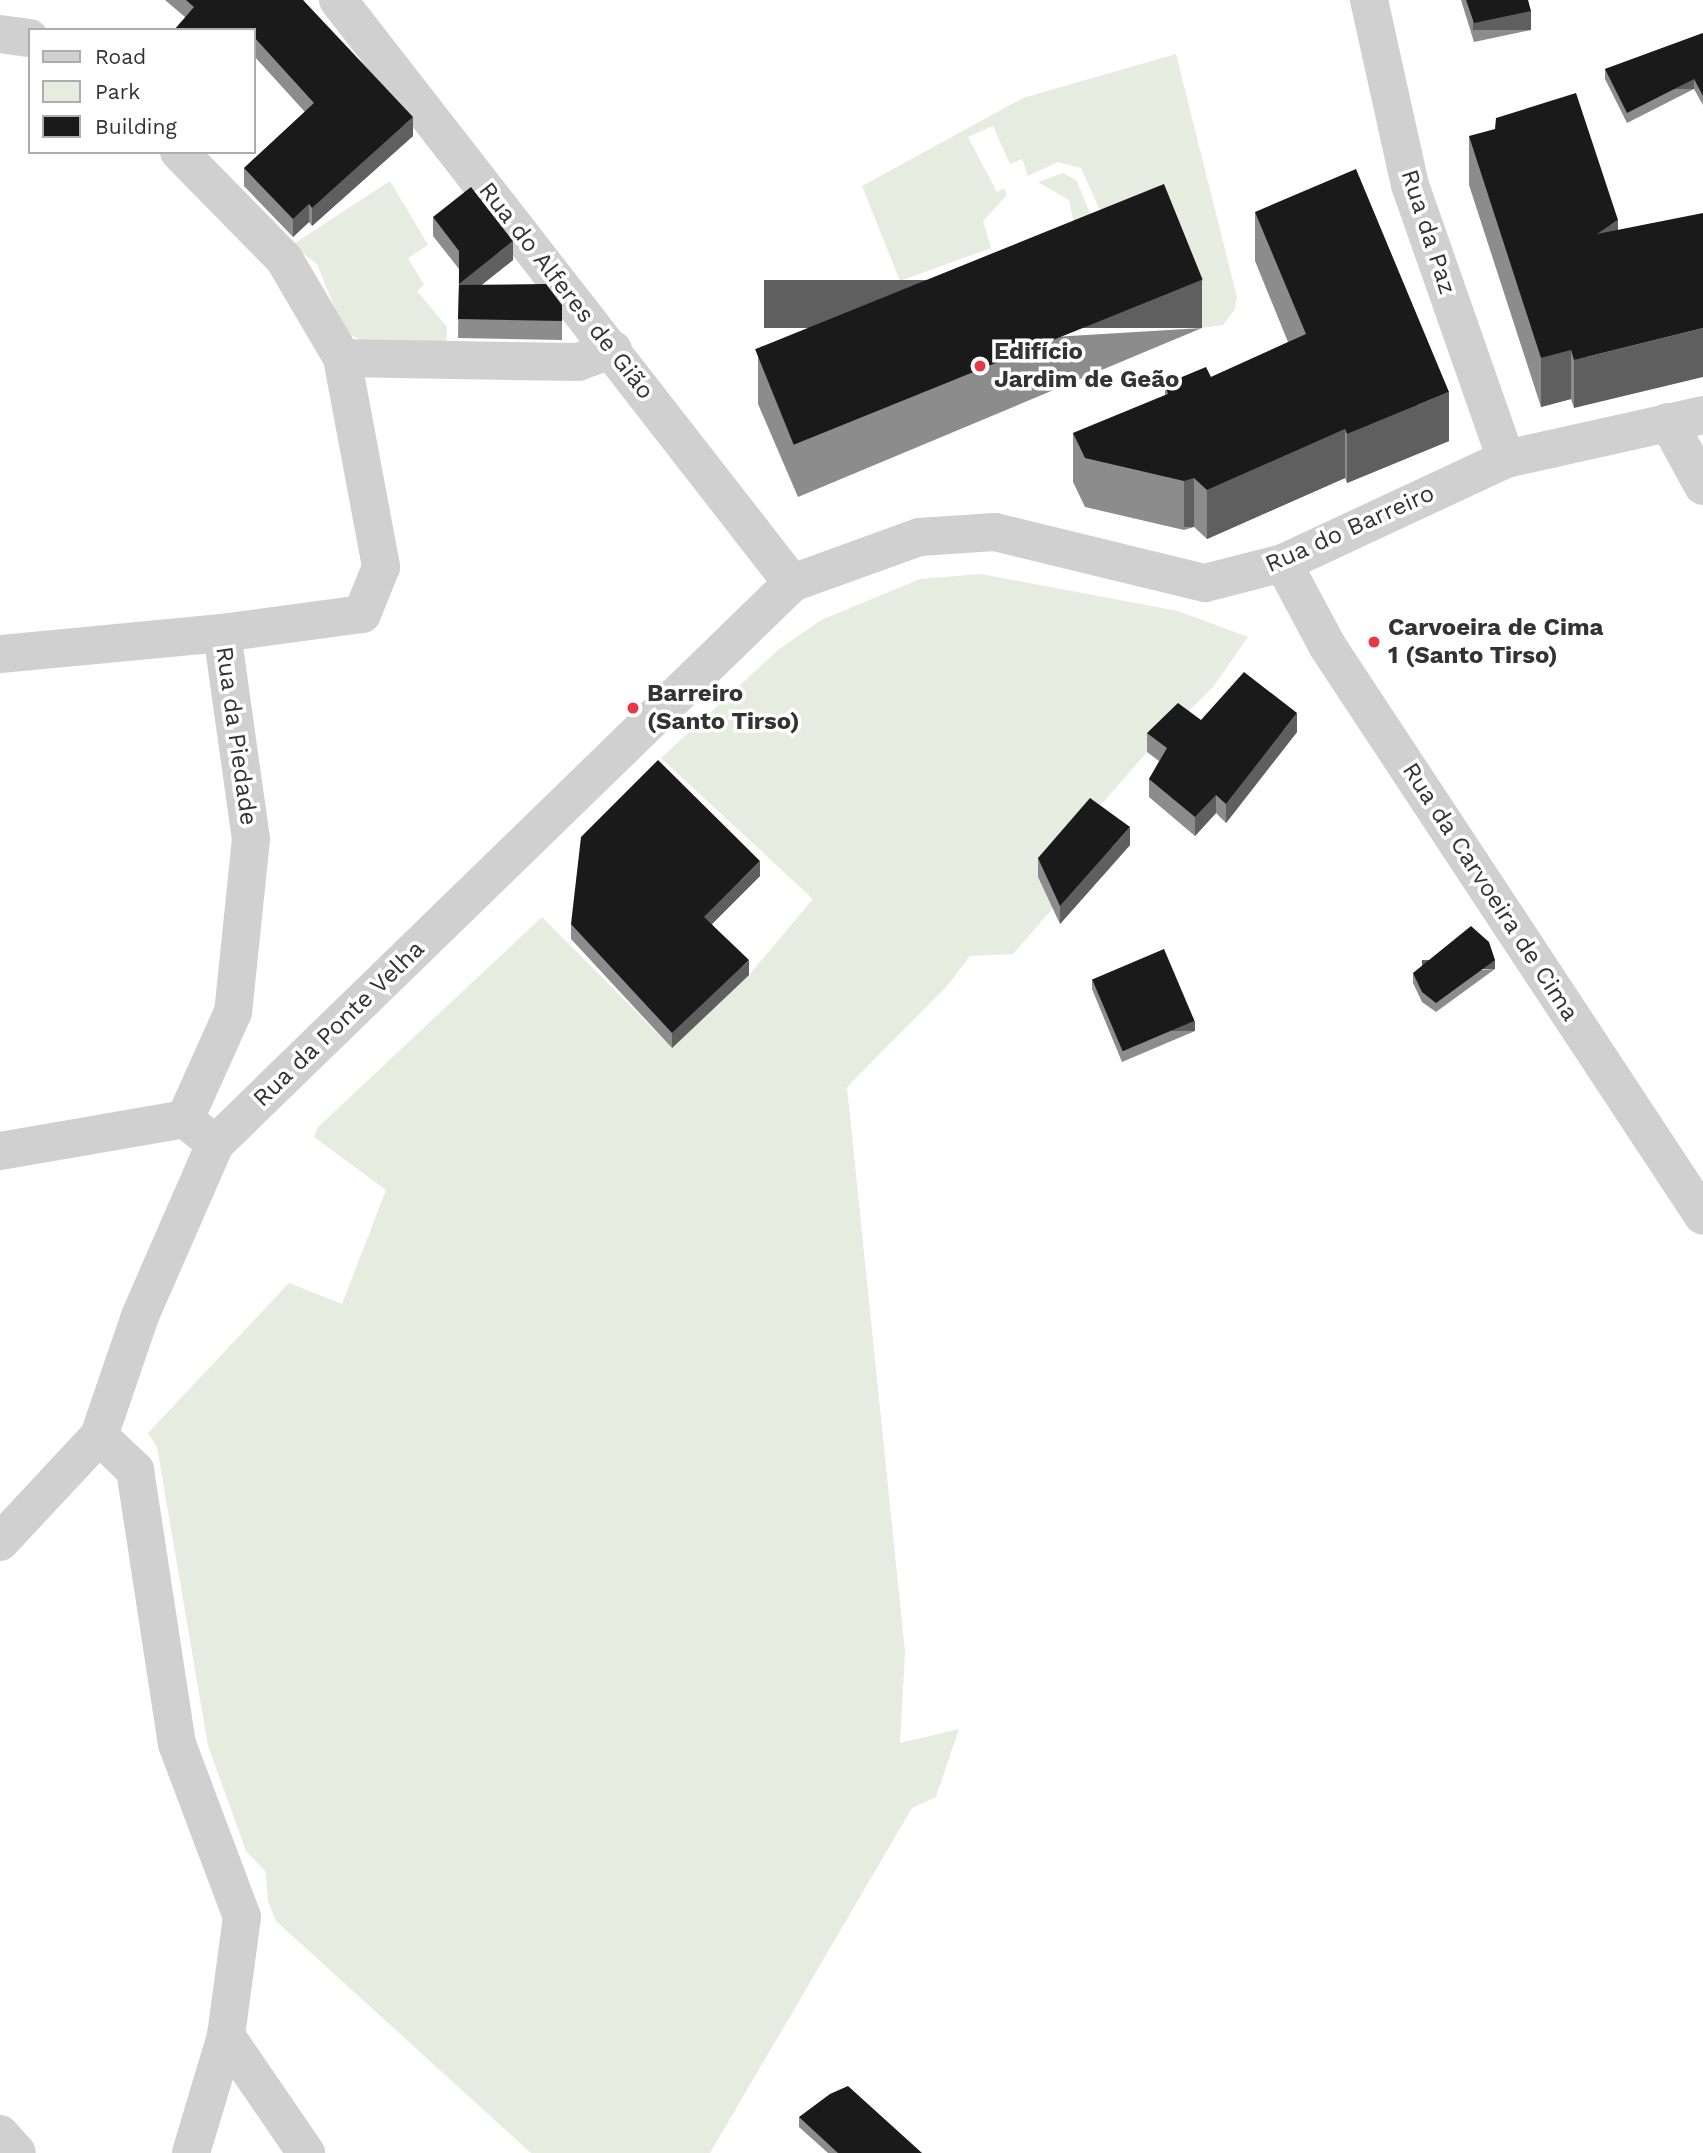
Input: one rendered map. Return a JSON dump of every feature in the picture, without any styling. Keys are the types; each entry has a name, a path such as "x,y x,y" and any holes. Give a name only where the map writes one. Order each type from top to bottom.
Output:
{"street":[{"name":"Rua do Alferes de Gião","path":"338,0 613,349 792,583"},
{"name":"Rua da Paz","path":"1369,0 1410,185 1506,460"},
{"path":"0,34 28,38"},
{"name":"Rua da Piedade","path":"181,154 284,259 342,358 381,567 362,614 222,633 251,839 233,1012 185,1119"},
{"path":"342,358 578,362 613,349"},
{"path":"1685,418 1703,485"},
{"name":"Rua do Barreiro","path":"792,583 919,537 995,532 1205,583 1283,564 1506,460 1685,418"},
{"name":"Rua da Carvoeira de Cima","path":"1283,564 1328,647 1703,1216"},
{"name":"Rua da Ponte Velha","path":"0,1542 99,1436 140,1316 215,1144 792,583"},
{"path":"0,654 222,633"},
{"path":"0,1151 185,1119 215,1144"},
{"path":"99,1436 135,1470 177,1744 242,1917 226,2036 191,2153"},
{"path":"226,2036 306,2153"},
{"path":"0,2134 17,2153"}],"green space":[{"path":"1176,54 1237,297 1235,309 1223,325 1202,328 1164,233 1114,242 1081,168 1058,162 1028,176 1022,159 1010,164 993,126 968,137 997,192 1004,188 1007,195 983,221 991,248 900,281 862,186 1023,98"},
{"path":"1063,173 1077,181 1097,231 1075,228 1069,200 1038,182"},
{"path":"390,181 428,245 408,258 424,285 417,291 447,327 446,351 382,349 352,336 342,326 317,264 292,245"},
{"path":"981,574 1178,611 1248,637 1213,687 1147,752 1038,877 1053,908 1013,954 970,956 946,987 847,1087 905,1652 900,1743 959,1729 936,1797 912,1808 710,2153 531,2153 276,1921 268,1901 266,1872 246,1851 208,1746 157,1447 148,1433 289,1283 342,1304 386,1190 314,1137 318,1127 542,917 672,1048 749,975 813,899 661,758 778,650 821,620 920,579"}],"building":[{"path":"186,0 303,0 413,117 312,208 309,204 293,219 244,168 314,103 256,39 256,28 176,28 194,7"},
{"path":"1466,0 1528,0 1531,11 1474,23"},
{"path":"1703,33 1703,96 1694,79 1627,113 1605,69"},
{"path":"1576,93 1618,220 1597,234 1703,213 1703,328 1574,360 1571,350 1541,358 1469,136 1495,129 1496,118"},
{"path":"1356,169 1449,392 1347,434 1345,429 1207,490 1194,478 1184,481 1085,458 1073,433 1168,394 1165,384 1206,367 1211,377 1306,334 1255,212"},
{"path":"1164,184 1203,279 794,445 755,349"},
{"path":"471,187 513,241 459,284 459,251 433,217"},
{"path":"546,284 562,305 562,321 458,319 459,285"},
{"path":"1244,672 1297,713 1226,804 1216,795 1195,817 1149,779 1167,748 1147,733 1178,703 1201,720"},
{"path":"658,760 760,861 704,917 749,960 672,1033 571,924 581,837"},
{"path":"1090,798 1130,827 1060,906 1038,858"},
{"path":"1471,926 1489,942 1495,960 1436,1003 1422,992 1413,973"},
{"path":"1164,949 1194,1021 1123,1051 1092,979"},
{"path":"848,2086 922,2153 838,2153 799,2117 830,2094"}],"place":[{"name":"Edifício Jardim de Geão","path":"980,366"},
{"name":"Carvoeira de Cima 1 (Santo Tirso)","path":"1374,642"},
{"name":"Barreiro (Santo Tirso)","path":"633,708"}]}
